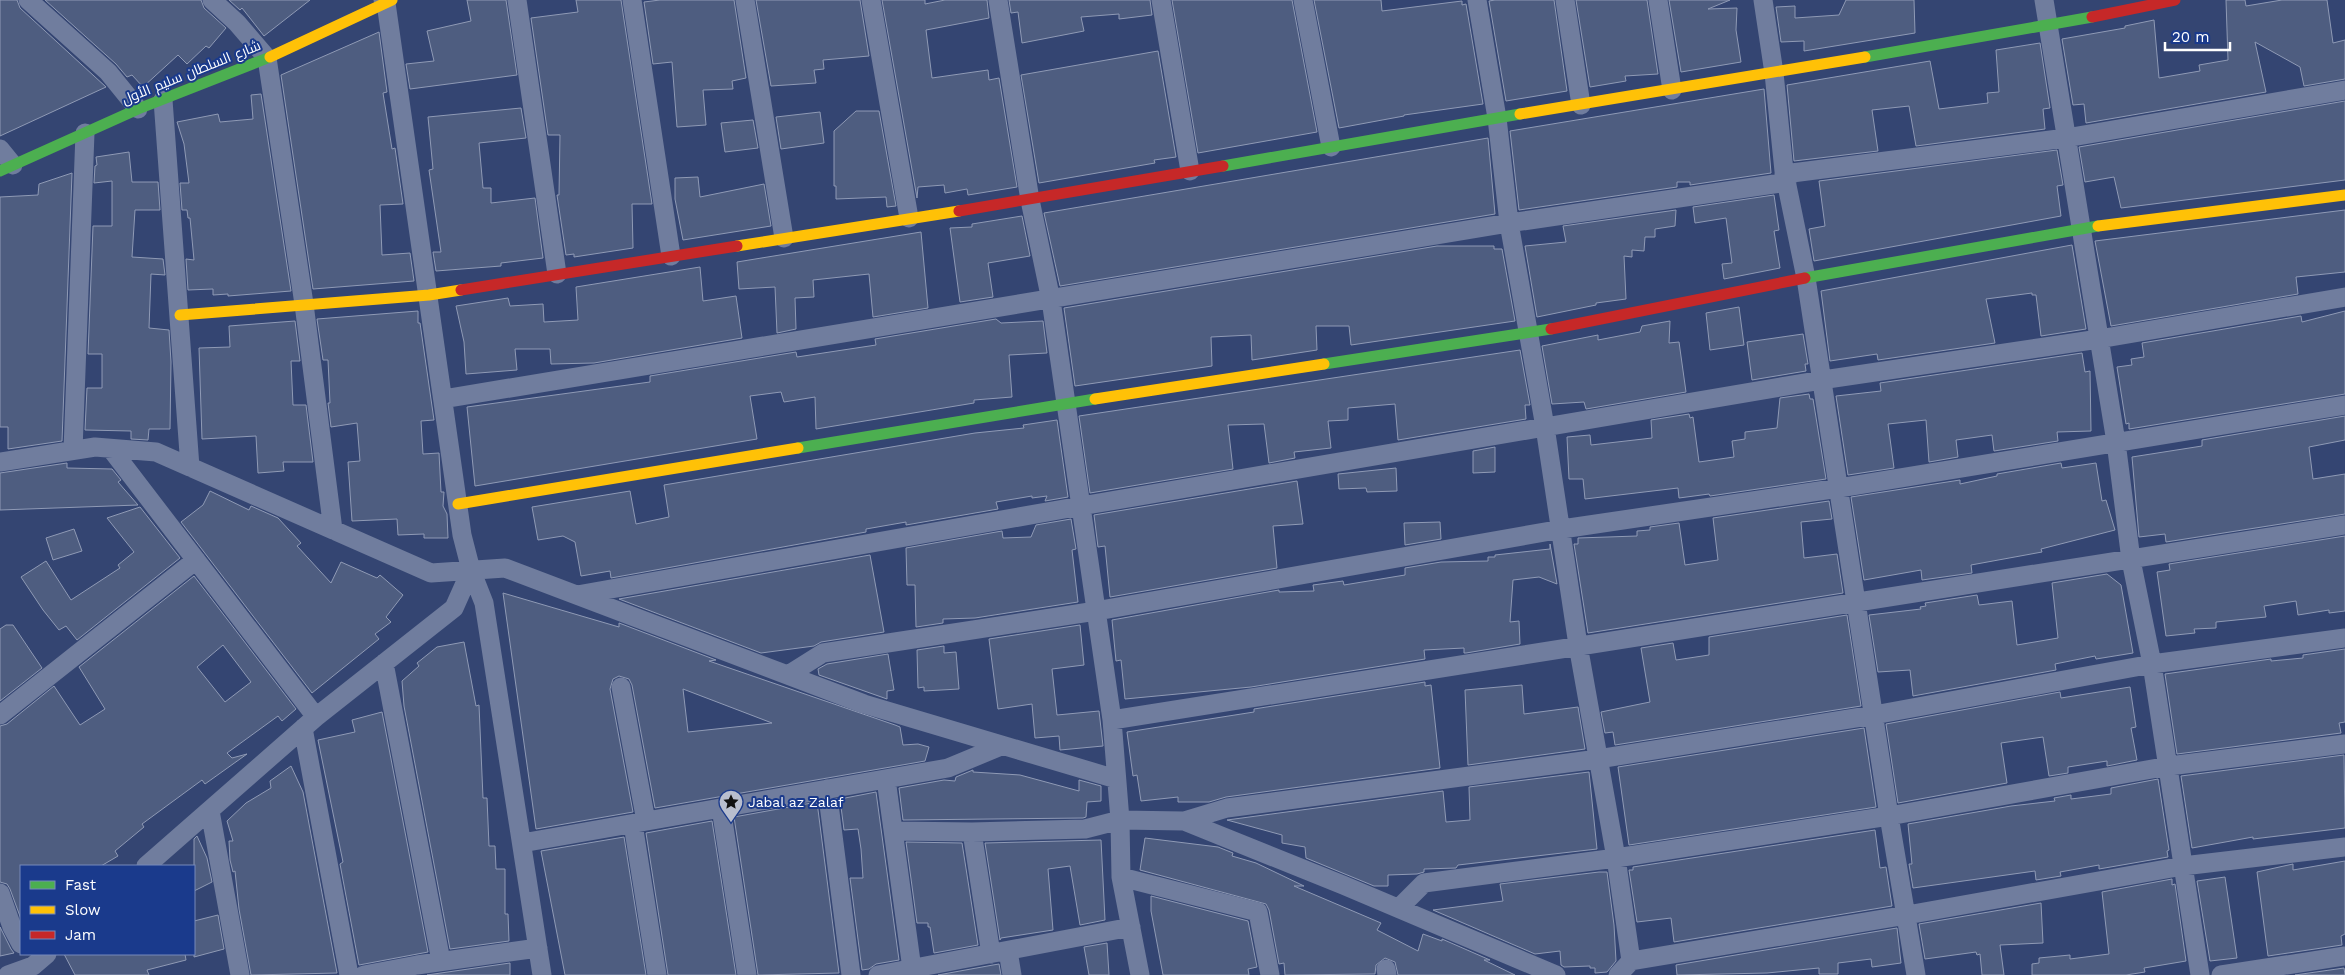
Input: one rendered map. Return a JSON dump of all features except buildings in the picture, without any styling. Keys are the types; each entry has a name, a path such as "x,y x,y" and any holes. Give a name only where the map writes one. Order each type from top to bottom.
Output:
{"street":[{"path":"28,0 108,72 138,109"},
{"path":"212,0 238,23 266,58 304,304 333,530"},
{"path":"517,0 557,274"},
{"path":"632,0 671,256"},
{"path":"745,0 784,238"},
{"path":"871,0 909,218"},
{"path":"998,0 1030,200 1051,300 1112,720 1120,820 1121,877 1140,975"},
{"path":"1161,0 1190,171"},
{"path":"1303,0 1332,147"},
{"path":"1477,0 1497,118 1509,223 1562,529 1578,645 1616,858 1631,961"},
{"path":"1565,0 1581,104"},
{"path":"1658,0 1672,90"},
{"path":"1763,0 1774,73 1786,178 1806,278 1889,816 1916,975"},
{"path":"2044,0 2116,442 2131,560 2152,664 2169,766 2200,975"},
{"path":"180,315 429,294 1030,200 1497,118 2048,26 2174,0"},
{"path":"387,1 462,535 471,570 484,604 542,975"},
{"name":"شارع السلطان سليم الأول","path":"6,168 138,109 266,58 387,1"},
{"path":"443,399 1509,223 1786,178 2066,138 2345,90"},
{"path":"164,100 190,467"},
{"path":"73,450 85,133"},
{"path":"0,149 6,168"},
{"path":"458,504 1066,403 1528,334 1806,278 2081,228 2345,194"},
{"path":"577,595 1081,506 1822,380 2099,340 2345,297"},
{"path":"788,674 823,653 1096,612 1562,529 1838,488 2345,405"},
{"path":"0,462 95,447 156,452 431,573 505,568 864,704 1116,779"},
{"path":"111,449 196,560 310,723 349,975"},
{"path":"1112,720 2345,525"},
{"path":"0,715 196,560"},
{"path":"147,865 310,723 454,608 471,570"},
{"path":"895,831 972,832 1085,829 1120,820 1184,821 1228,808 1598,759 1874,715 2152,664 2345,638"},
{"path":"384,663 441,961"},
{"path":"620,687 639,822 657,975"},
{"path":"1399,908 1424,883 1616,858 1889,816 2169,766 2345,744"},
{"path":"522,843 948,768 1001,746"},
{"path":"886,779 921,970"},
{"path":"827,789 851,975"},
{"path":"721,808 746,975"},
{"path":"210,810 240,975"},
{"path":"1184,821 1399,908 1556,975"},
{"path":"972,832 999,952 1012,975"},
{"path":"1618,975 1631,961 2183,866 2345,847"},
{"path":"1121,877 1258,912 1270,975"},
{"path":"0,893 12,927 20,942"},
{"path":"878,975 921,970 999,952 1131,927"},
{"path":"364,975 418,970 441,961 538,948"},
{"path":"2221,975 2345,956"},
{"path":"8,975 35,958"}],"traffic: fast":[{"path":"1865,57 2092,17"},
{"path":"0,171 138,109 270,57"},
{"path":"1223,166 1520,114"},
{"path":"1805,278 2098,226"},
{"path":"1324,364 1551,329"},
{"path":"798,448 1095,399"}],"traffic: slow":[{"path":"270,57 392,0"},
{"path":"1520,114 1865,57"},
{"path":"2098,226 2345,195"},
{"path":"737,246 959,211"},
{"path":"180,315 429,295 461,290"},
{"path":"1095,399 1324,364"},
{"path":"458,504 798,448"}],"traffic: jam":[{"path":"2092,17 2175,0"},
{"path":"959,211 1223,166"},
{"path":"461,290 737,246"},
{"path":"1551,329 1805,278"}],"place":[{"name":"Jabal az Zalaf","path":"731,823"}]}
